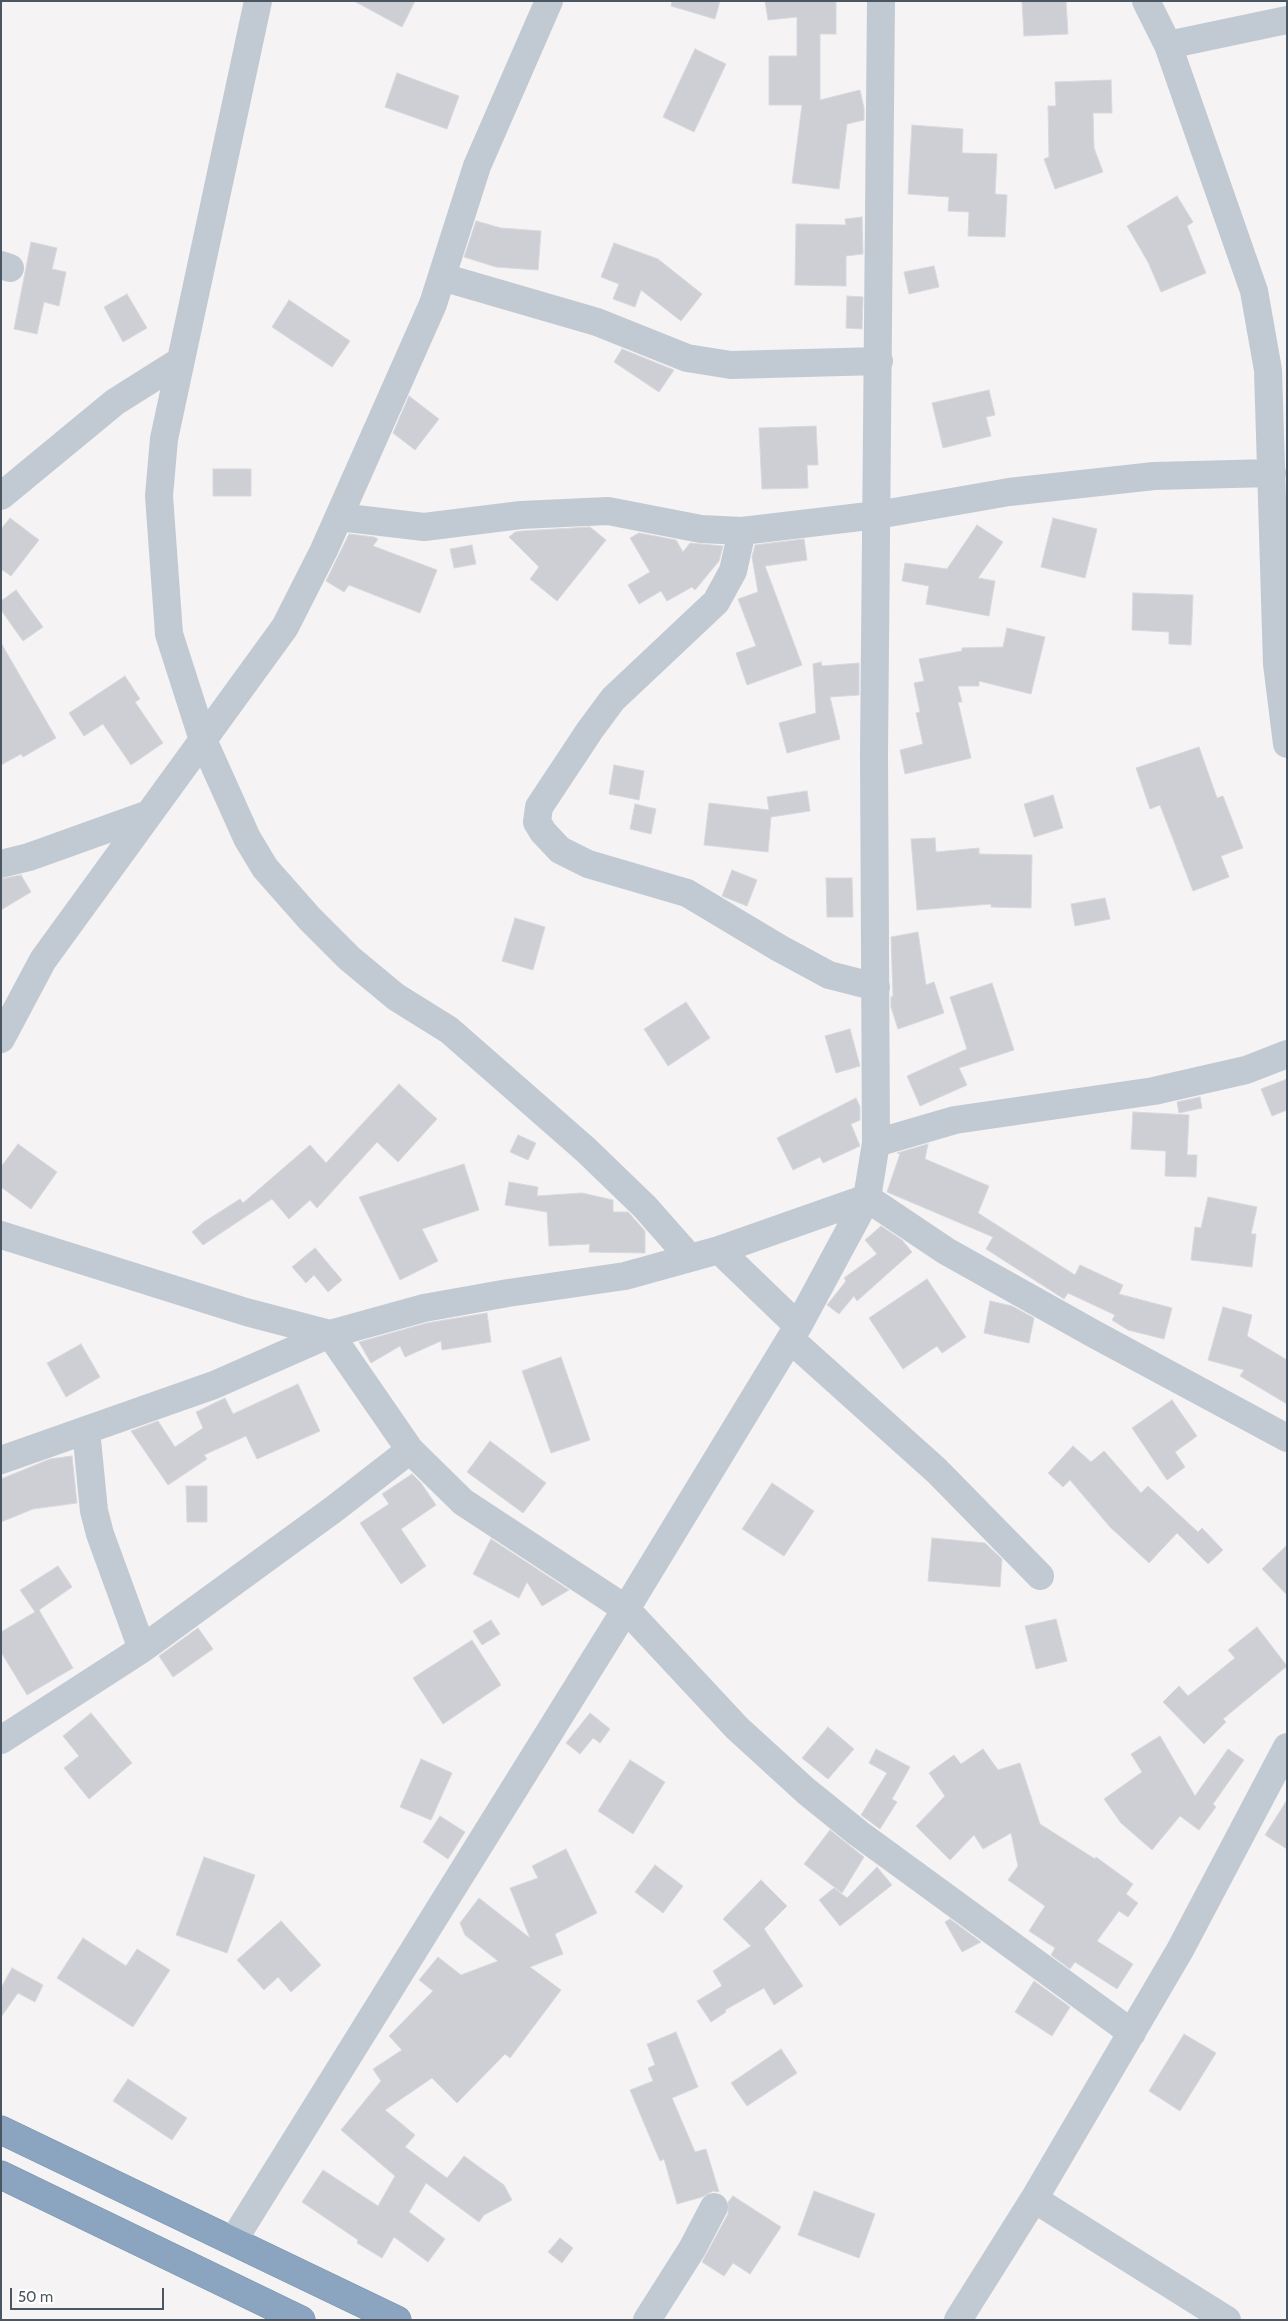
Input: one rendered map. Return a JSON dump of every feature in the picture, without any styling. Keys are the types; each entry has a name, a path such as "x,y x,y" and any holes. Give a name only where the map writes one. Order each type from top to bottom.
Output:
{"highway":[{"path":"1,2130 397,2320"},
{"path":"1,2175 301,2320"}],"street":[{"path":"258,1 164,439 159,496 169,634 204,740 247,838 265,868 310,919 349,958 396,997 448,1030 586,1150 645,1208 690,1258"},
{"path":"1,1039 43,960 285,628 339,517 433,304 477,166 549,1"},
{"path":"233,2241 626,1609 794,1332 867,1198 876,1143 874,753 881,1"},
{"path":"1146,1 1168,45 1254,291 1277,368 1272,472 1277,664 1287,744"},
{"path":"1168,45 1287,20"},
{"path":"442,277 597,322 687,358 730,365 879,361"},
{"path":"1,496 115,402 180,361"},
{"path":"339,517 424,527 521,515 608,511 701,529 742,531 877,516 1009,492 1145,477 1272,472"},
{"path":"742,531 733,571 716,602 613,699 539,807 537,822 542,832 560,850 588,864 687,893 829,976 876,987"},
{"path":"1,864 29,857 149,814"},
{"path":"876,1143 955,1120 1154,1092 1246,1070 1287,1054"},
{"path":"1,1460 214,1385 330,1334 424,1308 508,1292 625,1276 719,1250 867,1198"},
{"path":"867,1198 946,1251 1094,1334 1287,1438"},
{"path":"1,1235 246,1312 330,1334 410,1450 463,1502 626,1609 737,1728 806,1791 858,1834 1132,2033"},
{"path":"719,1250 794,1332 937,1471 1040,1576"},
{"path":"86,1430 94,1511 100,1534 142,1649"},
{"path":"1,1740 142,1649 334,1509 410,1450"},
{"path":"958,2320 1034,2199 1180,1950 1287,1747"},
{"path":"1034,2199 1227,2320"},
{"path":"646,2320 692,2249 714,2207"}],"building":[{"path":"354,1 415,1 402,27"},
{"path":"672,1 720,1 715,19 671,6"},
{"path":"765,1 836,1 836,34 820,34 820,100 860,90 864,108 864,120 847,124 839,189 792,183 802,105 769,105 769,56 797,56 797,17 768,20"},
{"path":"1022,1 1066,1 1068,34 1024,36"},
{"path":"695,49 726,64 694,132 663,117"},
{"path":"397,73 459,96 447,129 385,107"},
{"path":"1111,80 1112,113 1093,113 1094,148 1103,172 1055,189 1044,159 1049,157 1048,106 1056,106 1055,82"},
{"path":"912,125 963,129 962,153 997,154 995,194 1007,195 1005,237 968,236 969,212 948,211 949,197 908,194"},
{"path":"1177,196 1193,222 1187,226 1206,273 1161,292 1148,262 1127,226"},
{"path":"862,217 863,254 846,256 846,286 795,285 796,224 846,225 845,219"},
{"path":"476,221 501,228 541,231 538,270 496,267 464,257"},
{"path":"31,242 57,248 52,269 66,272 59,306 44,302 37,334 14,329"},
{"path":"614,243 658,259 702,294 681,321 641,290 635,307 613,299 619,284 601,277"},
{"path":"934,266 939,287 909,294 904,272"},
{"path":"127,294 147,328 123,342 104,307"},
{"path":"847,296 863,297 862,329 846,328"},
{"path":"289,300 350,341 332,367 272,327"},
{"path":"622,349 674,370 659,392 614,362"},
{"path":"989,390 995,415 986,417 991,436 943,448 932,403"},
{"path":"409,396 439,419 415,450 393,433"},
{"path":"816,426 818,465 807,465 808,488 762,489 759,428"},
{"path":"213,469 251,469 251,496 213,496"},
{"path":"10,518 39,540 11,576 1,569 1,529"},
{"path":"1053,518 1097,529 1085,578 1041,567"},
{"path":"977,525 1003,542 978,578 995,581 989,616 926,604 929,586 902,581 905,563 947,569"},
{"path":"590,527 606,540 557,601 530,579 539,567 509,537 515,532 522,531"},
{"path":"639,533 676,540 683,552 690,543 723,546 719,561 695,590 692,587 667,601 661,591 639,604 628,585 650,572 630,538"},
{"path":"349,534 374,537 378,539 373,546 437,570 420,613 349,585 344,592 326,581"},
{"path":"804,539 807,560 765,566 802,665 747,685 736,653 756,646 738,599 758,592 752,557 755,545"},
{"path":"472,545 476,564 454,568 450,549"},
{"path":"16,590 43,627 23,641 1,610 1,601"},
{"path":"1133,593 1193,595 1191,645 1169,644 1169,632 1132,630"},
{"path":"1007,628 1045,637 1031,694 979,681 979,686 958,686 962,702 958,702 971,758 905,774 900,750 923,744 916,713 920,712 914,683 924,681 919,659 962,651 962,648 1003,647"},
{"path":"1,643 56,738 23,757 21,754 1,765"},
{"path":"821,662 822,666 859,663 859,695 830,697 840,739 787,753 779,723 816,713 813,664"},
{"path":"125,676 140,699 135,702 163,743 131,765 103,724 84,736 69,713"},
{"path":"1199,747 1217,798 1223,796 1243,848 1221,856 1229,877 1193,891 1160,805 1150,809 1136,768"},
{"path":"614,765 644,771 639,800 609,794"},
{"path":"807,791 810,811 771,817 768,852 704,845 709,803 769,810 767,797"},
{"path":"1053,795 1063,828 1034,837 1024,804"},
{"path":"635,804 656,809 651,834 630,829"},
{"path":"935,838 936,852 979,848 979,854 1032,855 1031,908 991,907 991,904 917,910 911,839"},
{"path":"732,870 757,880 747,906 722,896"},
{"path":"21,875 31,892 1,910 1,879"},
{"path":"826,878 852,878 853,917 827,917"},
{"path":"1105,898 1110,919 1075,926 1071,904"},
{"path":"515,918 545,927 533,970 502,961"},
{"path":"918,932 926,985 934,982 944,1013 898,1029 891,1007 891,997 893,996 891,937"},
{"path":"992,983 1014,1050 959,1068 967,1085 920,1106 907,1076 967,1049 950,997"},
{"path":"686,1002 710,1038 668,1066 644,1029"},
{"path":"850,1029 860,1066 836,1073 825,1036"},
{"path":"1287,1079 1287,1110 1272,1116 1261,1089"},
{"path":"399,1084 437,1119 398,1162 377,1142 317,1208 310,1200 289,1219 272,1199 203,1245 192,1232 240,1199 243,1203 310,1145 326,1163"},
{"path":"1200,1097 1202,1108 1179,1113 1177,1102"},
{"path":"856,1098 860,1107 860,1120 851,1124 860,1146 823,1163 820,1157 793,1170 777,1138"},
{"path":"1133,1112 1189,1115 1187,1155 1197,1155 1196,1177 1165,1176 1166,1151 1131,1149"},
{"path":"518,1135 536,1143 528,1160 510,1152"},
{"path":"18,1144 57,1172 31,1209 1,1187 1,1167"},
{"path":"928,1144 925,1159 989,1186 978,1213 1075,1275 1080,1265 1123,1285 1119,1294 1172,1308 1164,1339 1128,1330 1112,1320 1115,1315 1068,1293 1064,1299 986,1249 993,1237 887,1192 900,1154 897,1153"},
{"path":"464,1164 479,1210 422,1229 438,1261 400,1280 359,1197"},
{"path":"509,1182 538,1187 537,1196 582,1193 613,1200 613,1212 628,1212 645,1231 645,1253 589,1252 590,1244 549,1246 547,1212 505,1205"},
{"path":"1208,1197 1257,1207 1251,1234 1256,1234 1252,1267 1191,1260 1195,1227 1201,1228"},
{"path":"881,1226 902,1240 912,1252 857,1301 854,1296 839,1314 827,1305 846,1281 844,1278 877,1254 865,1240"},
{"path":"315,1248 342,1280 328,1292 314,1275 306,1283 292,1267"},
{"path":"927,1279 966,1337 942,1353 937,1346 903,1369 869,1318"},
{"path":"990,1301 1012,1306 1034,1318 1029,1343 984,1333"},
{"path":"1223,1307 1252,1315 1247,1336 1287,1360 1287,1404 1240,1376 1244,1370 1208,1360"},
{"path":"487,1313 491,1342 442,1350 441,1341 405,1357 400,1346 371,1363 359,1342 427,1323"},
{"path":"81,1344 100,1377 66,1397 47,1363"},
{"path":"561,1357 590,1440 551,1453 522,1371"},
{"path":"298,1384 320,1431 257,1459 246,1436 204,1455 207,1459 168,1485 131,1431 158,1421 175,1447 203,1428 196,1412 225,1398 233,1414"},
{"path":"1172,1400 1197,1436 1175,1452 1185,1467 1167,1480 1132,1428"},
{"path":"490,1441 546,1483 523,1513 467,1472"},
{"path":"1073,1446 1091,1462 1104,1451 1141,1493 1148,1486 1198,1532 1202,1528 1223,1550 1208,1564 1177,1533 1149,1563 1110,1527 1070,1480 1063,1487 1048,1473"},
{"path":"72,1456 77,1503 33,1509 1,1522 1,1479 50,1459"},
{"path":"412,1474 421,1483 436,1505 401,1529 426,1566 401,1584 360,1523 389,1504 382,1494"},
{"path":"772,1483 814,1511 784,1556 742,1529"},
{"path":"186,1486 207,1486 207,1522 187,1522"},
{"path":"932,1538 985,1543 1002,1559 1000,1587 928,1581"},
{"path":"491,1539 569,1590 542,1606 527,1582 519,1598 473,1574"},
{"path":"1287,1545 1287,1595 1262,1569"},
{"path":"58,1566 72,1587 39,1610 73,1668 27,1695 1,1652 1,1632 35,1612 20,1590"},
{"path":"1056,1619 1067,1661 1036,1669 1025,1626"},
{"path":"491,1620 500,1634 482,1645 473,1631"},
{"path":"1257,1627 1287,1666 1223,1719 1226,1722 1204,1744 1163,1702 1179,1686 1188,1696 1235,1658 1228,1650"},
{"path":"198,1628 213,1649 173,1677 159,1656"},
{"path":"472,1640 501,1685 443,1724 413,1678"},
{"path":"91,1713 132,1763 89,1799 64,1768 79,1756 63,1736"},
{"path":"590,1713 610,1729 600,1743 593,1738 580,1754 566,1743"},
{"path":"828,1727 854,1749 828,1779 802,1758"},
{"path":"1160,1736 1195,1796 1228,1749 1244,1760 1213,1804 1216,1807 1199,1830 1180,1816 1152,1850 1121,1823 1104,1799 1142,1772 1131,1754"},
{"path":"876,1749 910,1767 892,1799 897,1802 880,1829 861,1815 887,1773 869,1763"},
{"path":"983,1749 998,1770 1020,1763 1040,1824 1095,1859 1096,1857 1133,1884 1126,1894 1138,1903 1128,1917 1119,1911 1097,1941 1133,1964 1117,1989 1075,1962 1070,1969 1051,1955 1055,1948 1029,1931 1045,1906 1008,1880 1018,1866 1011,1833 983,1849 974,1835 950,1860 916,1826 945,1796 929,1773 954,1755 961,1764"},
{"path":"421,1759 452,1773 431,1820 400,1807"},
{"path":"630,1760 665,1782 633,1834 598,1811"},
{"path":"1287,1800 1287,1849 1265,1835"},
{"path":"440,1816 465,1832 448,1859 423,1842"},
{"path":"830,1830 864,1857 842,1893 804,1864"},
{"path":"566,1849 597,1913 555,1934 563,1954 530,1967 561,1990 510,2058 505,2054 457,2103 432,2078 385,2110 415,2135 405,2147 447,2178 464,2156 504,2185 512,2200 484,2215 479,2222 426,2183 409,2212 445,2239 428,2262 394,2237 382,2258 357,2243 358,2240 302,2202 323,2170 378,2206 395,2176 341,2130 381,2081 373,2069 402,2050 389,2036 433,1991 419,1980 438,1957 461,1975 498,1961 465,1935 460,1923 479,1898 530,1938 510,1888 538,1878 532,1866"},
{"path":"204,1857 255,1875 227,1953 176,1935"},
{"path":"655,1865 683,1886 663,1913 635,1892"},
{"path":"877,1867 892,1885 840,1926 819,1900 834,1888 847,1898"},
{"path":"761,1880 787,1906 764,1929 803,1986 774,2005 764,1988 725,2010 726,2012 711,2022 697,2001 722,1986 713,1971 751,1946 723,1919"},
{"path":"950,1919 981,1942 962,1952 945,1922"},
{"path":"281,1921 321,1965 291,1992 278,1977 264,1990 237,1960"},
{"path":"83,1938 126,1966 137,1949 170,1970 133,2027 57,1978"},
{"path":"12,1968 43,1985 35,2002 18,1993 1,2017 1,1988"},
{"path":"1034,1981 1070,2007 1052,2036 1015,2012"},
{"path":"676,2032 698,2087 672,2098 695,2152 706,2149 719,2192 713,2191 702,2197 677,2204 664,2159 660,2161 630,2090 653,2081 648,2068 655,2065 647,2044"},
{"path":"1184,2034 1216,2053 1180,2111 1149,2091"},
{"path":"781,2049 797,2073 747,2106 731,2083"},
{"path":"128,2079 187,2118 172,2140 113,2101"},
{"path":"814,2191 875,2214 859,2258 798,2235"},
{"path":"733,2196 781,2227 750,2274 733,2263 724,2276 702,2262 728,2214 728,2202"},
{"path":"560,2238 573,2248 562,2263 548,2252"}]}
